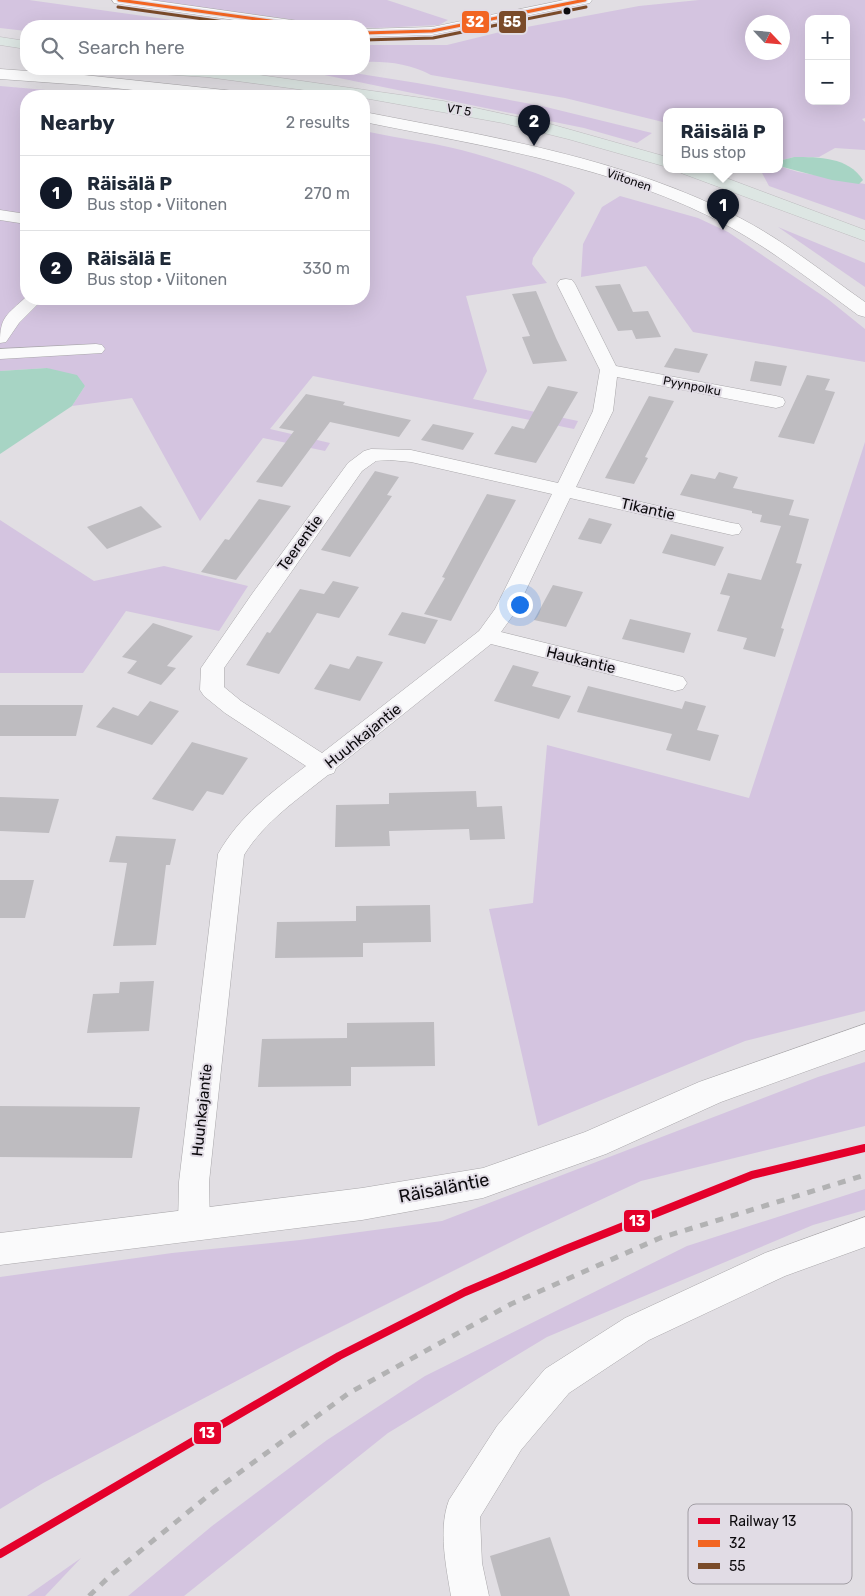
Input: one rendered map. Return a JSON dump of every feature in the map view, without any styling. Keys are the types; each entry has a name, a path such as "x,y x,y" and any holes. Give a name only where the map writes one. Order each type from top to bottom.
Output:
{"highway":[{"path":"0,41 20,44"},
{"path":"0,52 20,54"},
{"name":"VT 5","path":"218,75 247,78"},
{"name":"VT 5","path":"227,75 333,90"},
{"name":"VT 5","path":"370,95 480,114 549,130 663,161"},
{"path":"698,173 865,236"}],"street":[{"path":"119,0 263,20"},
{"path":"370,33 392,34 432,31 585,0"},
{"path":"0,74 84,80 178,90"},
{"name":"Viitonen","path":"370,118 542,154 597,169 674,196 736,223 789,257 865,312"},
{"path":"0,215 20,219"},
{"path":"566,284 608,370"},
{"path":"0,338 12,318 27,305"},
{"path":"0,354 96,349"},
{"name":"Pyynpolku","path":"608,370 776,402"},
{"name":"Huuhkajantie","path":"194,1225 194,1182 231,854 244,833 257,820 487,636 505,611 603,411 608,370"},
{"name":"Teerentie","path":"325,767 233,707 212,690 213,668 355,467 370,455 412,456 564,490"},
{"name":"Tikantie","path":"564,490 732,529"},
{"name":"Haukantie","path":"487,636 675,683"},
{"name":"Räisäläntie","path":"0,1249 362,1204 483,1183 594,1144 710,1092 865,1037"},
{"path":"470,1596 464,1564 462,1513 509,1438 557,1381 637,1330 776,1264 865,1232"}],"shaded area":[{"path":"0,0 29,0 172,20 20,20 20,30 0,28"},
{"path":"147,0 387,0 448,20 439,25 376,28 370,28 370,20 295,20"},
{"path":"699,0 865,0 865,118 862,119 865,122 865,150 835,148 819,157 794,157 783,160 783,108 663,108 663,122 565,98 431,75 415,68 398,64 370,62 370,45 447,45 500,32 639,6"},
{"path":"324,75 367,75 417,83 542,106 652,133 637,143 584,128"},
{"path":"0,86 46,90 20,90 20,305 370,305 370,132 462,150 529,171 559,183 575,193 533,258 532,264 547,283 466,296 487,371 473,399 578,421 574,429 313,376 270,429 330,443 325,451 263,438 200,521 132,398 72,406 85,386 47,368 0,371"},
{"path":"794,157 813,157 832,160 857,172 863,180 859,184 832,180 783,167 783,160"},
{"path":"783,167 798,172 865,184 865,220 769,186 762,173 783,173"},
{"path":"620,196 698,218 728,232 829,300 865,329 865,362 693,332 646,266 581,277 583,244 602,207"},
{"path":"778,227 865,263 865,287"},
{"path":"47,368 77,375 85,386 72,406 0,454 0,371"},
{"path":"865,442 865,1011 745,1041 538,1126 489,909 533,903 547,745 749,798"},
{"path":"0,520 94,581 164,566 248,586 219,631 126,611 83,673 0,673"},
{"path":"865,1062 865,1126 641,1181 525,1235 301,1347 43,1483 0,1509 0,1277 172,1253 300,1240 442,1221 818,1077"},
{"path":"865,1189 865,1210 813,1225 547,1337 388,1433 184,1596 128,1596 212,1526 327,1440 425,1376 687,1246"},
{"path":"81,1558 45,1596 27,1596"}],"building":[{"path":"620,284 633,312 648,311 661,337 636,339 632,330 618,331 595,286"},
{"path":"536,291 567,361 533,364 522,337 530,336 512,294"},
{"path":"675,348 708,354 699,373 664,367"},
{"path":"755,361 787,366 781,386 750,381"},
{"path":"807,375 830,379 825,390 835,392 814,444 778,437"},
{"path":"548,386 578,392 536,463 494,454 512,426 524,429"},
{"path":"306,394 345,402 343,405 411,420 399,437 330,422 282,487 256,482 294,431 279,428"},
{"path":"649,396 674,401 645,457 648,458 634,484 605,478"},
{"path":"433,424 474,433 463,450 421,440"},
{"path":"375,471 399,477 387,495 392,496 350,557 321,550"},
{"path":"719,472 738,477 733,488 794,500 789,515 809,519 796,563 802,564 781,628 784,629 775,657 743,649 747,638 717,631 730,596 720,594 728,573 761,580 781,526 760,522 762,515 752,513 752,511 680,495 691,474 715,479"},
{"path":"487,494 516,500 451,621 424,614 445,578 442,577"},
{"path":"259,499 291,506 236,580 201,572 225,539 229,540"},
{"path":"141,506 162,527 107,549 87,527"},
{"path":"589,518 612,524 601,544 578,539"},
{"path":"671,534 724,547 715,566 662,553"},
{"path":"333,581 359,587 339,618 317,613 279,674 246,665 267,632 270,633 300,589 324,594"},
{"path":"553,585 583,592 566,627 534,620"},
{"path":"402,612 438,620 425,644 388,635"},
{"path":"630,619 691,633 684,653 622,639"},
{"path":"153,623 193,636 167,666 176,668 161,685 127,673 137,661 122,657"},
{"path":"357,656 383,662 360,701 314,689 330,664 349,669"},
{"path":"513,665 539,672 532,686 571,696 559,719 494,701"},
{"path":"588,686 682,709 685,701 706,706 697,730 719,735 710,761 666,750 672,734 577,712"},
{"path":"150,701 179,711 152,745 96,727 113,707 138,716"},
{"path":"0,705 83,705 76,736 0,736"},
{"path":"192,742 248,758 223,795 207,791 193,811 152,799"},
{"path":"476,791 477,807 502,806 505,839 470,840 469,829 389,831 390,846 335,847 336,805 389,804 389,793"},
{"path":"0,797 59,799 49,833 0,831"},
{"path":"116,836 176,839 170,865 166,865 156,945 113,946 127,863 109,862"},
{"path":"0,880 34,880 25,918 0,918"},
{"path":"430,905 431,942 363,943 363,957 275,958 277,922 356,921 356,906"},
{"path":"154,981 149,1031 87,1033 93,994 119,993 120,982"},
{"path":"434,1022 435,1066 351,1067 351,1086 258,1087 262,1039 347,1038 347,1023"},
{"path":"0,1106 140,1107 132,1158 0,1157"},
{"path":"550,1537 570,1596 501,1596 490,1556"}],"railway":[{"path":"89,1596 112,1574 214,1491 349,1393 511,1304 660,1238 865,1175"}],"rail line":[{"name":"13","path":"0,1554 339,1356 465,1292 566,1249 752,1175 865,1148"}],"transit line":[{"name":"32","path":"119,0 263,20"},
{"name":"32","path":"370,33 432,31 585,0"},
{"name":"55","path":"118,7 210,20"},
{"name":"55","path":"370,40 433,38 586,7"}],"place":[{"name":"Räisälä E","path":"534,146"},
{"name":"Räisälä P","path":"723,230"}]}
